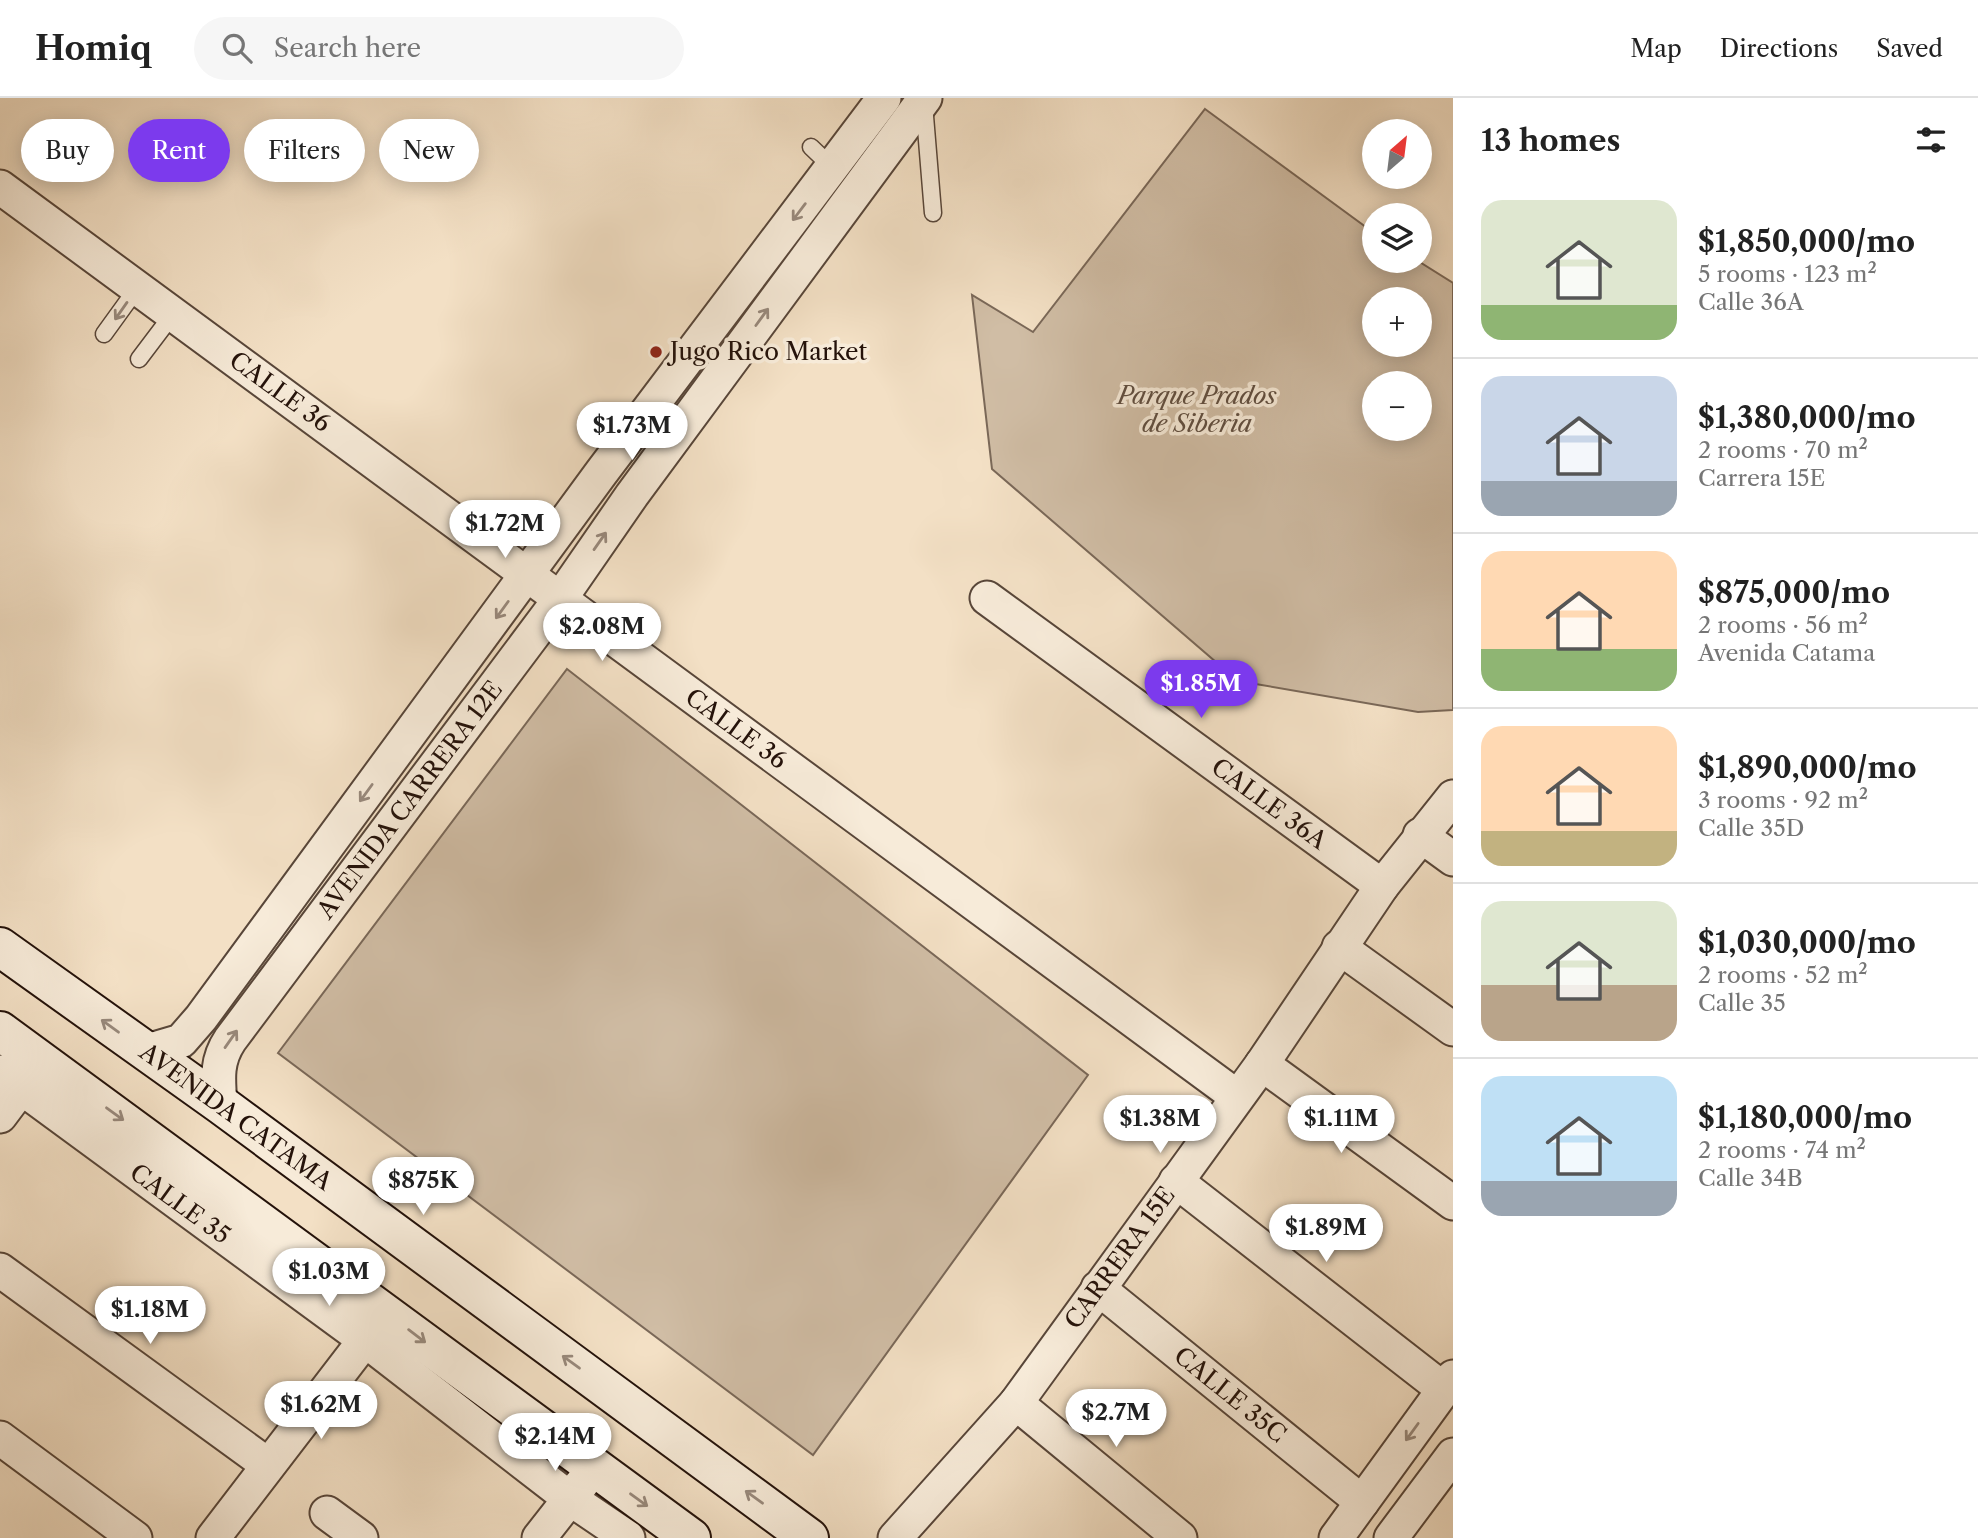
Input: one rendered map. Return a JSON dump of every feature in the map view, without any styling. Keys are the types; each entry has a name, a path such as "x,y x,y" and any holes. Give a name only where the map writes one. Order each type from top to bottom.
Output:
{"main road":[{"name":"AVENIDA CATAMA","path":"0,947 220,1104 809,1538"},
{"path":"0,1031 375,1327 595,1468 691,1538"}],"street":[{"name":"AVENIDA CARRERA 12E","path":"147,1051 181,1041 201,1018 601,473 822,157 884,98"},
{"name":"AVENIDA CARRERA 12E","path":"220,1104 218,1069 222,1053 230,1040 560,599 632,495 924,99"},
{"name":"CALLE 36","path":"0,187 1236,1096"},
{"path":"601,473 632,495"},
{"name":"CALLE 36A","path":"987,598 1382,886"},
{"name":"CARRERA 15E","path":"895,1538 1016,1403 1236,1096 1262,1064 1382,886 1453,797"},
{"path":"1420,835 1453,859"},
{"path":"1339,947 1453,1029"},
{"path":"1262,1064 1453,1203"},
{"path":"0,1116 11,1080"},
{"name":"CALLE 35","path":"11,1080 375,1327 569,1498 628,1538"},
{"path":"1176,1181 1448,1383 1336,1538"},
{"path":"0,1270 268,1465"},
{"name":"CALLE 35C","path":"1098,1288 1362,1502"},
{"path":"214,1538 375,1327"},
{"path":"1016,1403 1180,1538"},
{"path":"0,1438 135,1538"},
{"path":"1391,1538 1453,1455"},
{"path":"539,1538 595,1468"},
{"path":"327,1513 361,1538"}],"lane":[{"path":"924,99 933,213"},
{"path":"822,157 854,191"},
{"path":"104,334 138,287"},
{"path":"139,359 173,314"}],"green space":[{"name":"Parque Prados de Siberia","path":"1205,109 1362,224 1362,273 1432,273 1432,270 1453,283 1453,710 1418,712 1238,681 992,469 972,295 1033,332"},
{"path":"567,669 1088,1075 813,1455 278,1053"}],"place":[{"name":"Jugo Rico Market","path":"656,352"}]}
